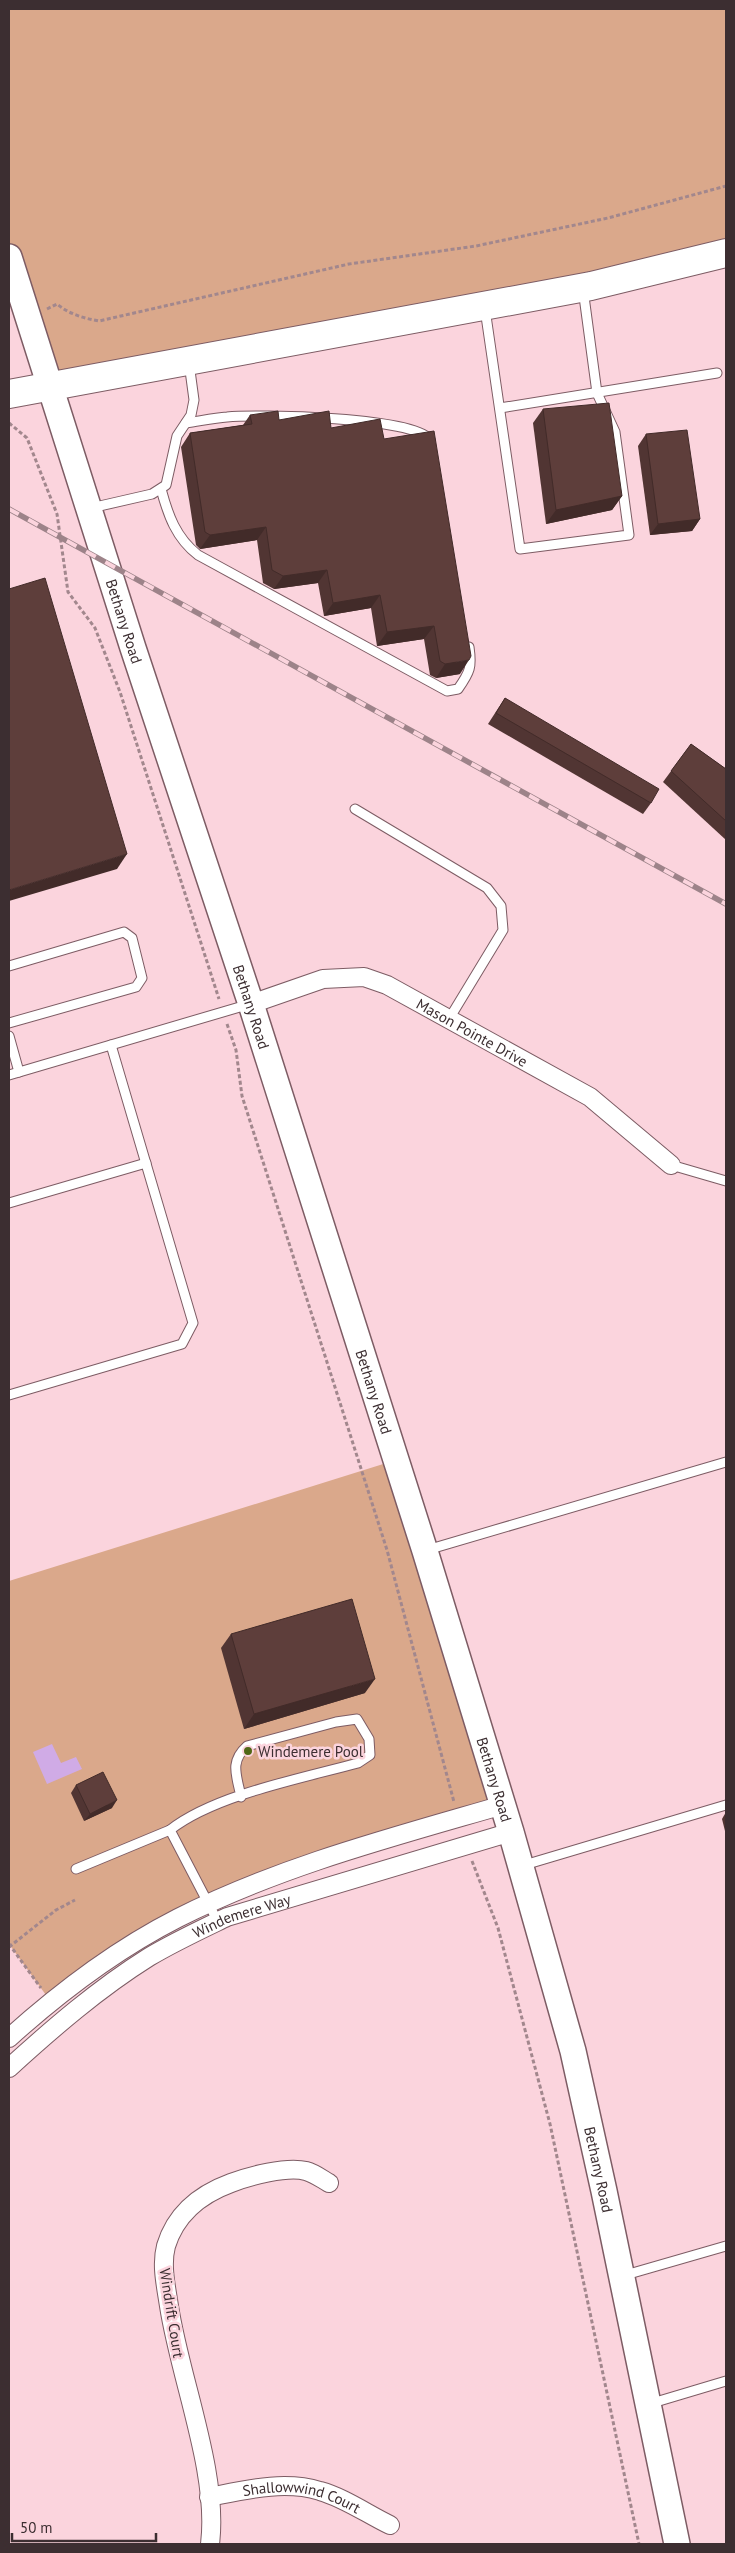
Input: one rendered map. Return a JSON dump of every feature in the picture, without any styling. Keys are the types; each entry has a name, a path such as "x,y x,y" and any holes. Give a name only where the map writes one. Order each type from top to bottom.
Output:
{"main road":[{"path":"9,394 582,288 726,253"},
{"name":"Bethany Road","path":"9,257 88,509 251,1004 504,1805 572,2051 622,2276 677,2544"}],"street":[{"name":"Mason Pointe Drive","path":"251,1004 323,979 364,977 387,985 590,1097 671,1165"},
{"name":"Windemere Way","path":"9,2038 86,1974 135,1943 210,1903 278,1874 346,1851 504,1805"},
{"name":"Windemere Way","path":"9,2068 62,2020 105,1987 149,1957 218,1922 511,1832"},
{"name":"Windrift Court","path":"210,2544 212,2514 203,2457 178,2357 164,2270 166,2248 171,2232 178,2219 201,2197 214,2189 243,2178 274,2172 305,2171 330,2183"},
{"name":"Shallowwind Court","path":"209,2497 262,2488 308,2488 336,2497 390,2525"}],"lane":[{"path":"485,306 520,549 629,535 615,432 597,393 582,288"},
{"path":"88,509 152,494 166,485 177,436 191,415 194,400 188,360"},
{"path":"500,408 717,373"},
{"path":"186,424 227,416 310,416 400,426 417,431 428,437 435,453"},
{"path":"161,489 168,515 184,544 198,555 447,691 458,689 472,665 467,636"},
{"path":"355,809 487,888 500,906 503,930 449,1019"},
{"path":"9,966 124,932 132,938 142,978 136,987 9,1023"},
{"path":"9,1075 251,1004"},
{"path":"9,1036 19,1072"},
{"path":"9,1395 182,1344 193,1322 111,1045"},
{"path":"9,1203 146,1163"},
{"path":"671,1165 726,1181"},
{"path":"425,1551 726,1462"},
{"path":"76,1869 170,1830 187,1817 241,1797 265,1788 358,1763 370,1755 369,1739 357,1719 336,1722 247,1746 238,1754 236,1767 241,1797"},
{"path":"521,1866 726,1805"},
{"path":"170,1830 210,1903 218,1922"},
{"path":"622,2276 726,2246"},
{"path":"648,2404 726,2381"}],"path":[{"path":"48,309 57,304 65,311 82,318 99,320 349,264 476,246 608,218 726,186"},
{"path":"9,423 27,438 57,514 68,592 95,628 120,692 236,1050 242,1096 387,1550 456,1810"},
{"path":"470,1856 483,1894 498,1928 550,2124 639,2544"},
{"path":"51,2002 9,1946 56,1910 74,1900"}],"shaded area":[{"path":"9,9 726,9 726,251 50,385 9,257"},
{"name":"Windemere Pool","path":"396,1460 503,1805 212,1902 51,2002 9,1944 9,1581"},
{"path":"52,1744 61,1763 76,1757 82,1769 47,1784 33,1752"}],"building":[{"path":"609,403 622,496 556,510 543,409"},
{"path":"278,411 279,420 329,411 331,428 380,419 384,439 434,431 471,656 469,660 445,664 440,661 434,626 387,632 380,595 333,603 327,570 283,576 272,570 266,527 210,535 205,532 190,433 252,424 250,415"},
{"path":"687,430 700,519 658,524 646,434"},
{"path":"45,578 127,854 9,890 9,589"},
{"path":"505,698 659,789 651,803 496,713"},
{"path":"691,744 726,769 726,821 671,771"},
{"path":"352,1599 375,1679 254,1714 231,1634"},
{"path":"103,1772 117,1800 90,1814 76,1785"}],"railway":[{"path":"9,509 726,904"}],"place":[{"name":"Windemere Pool","path":"248,1751"}]}
